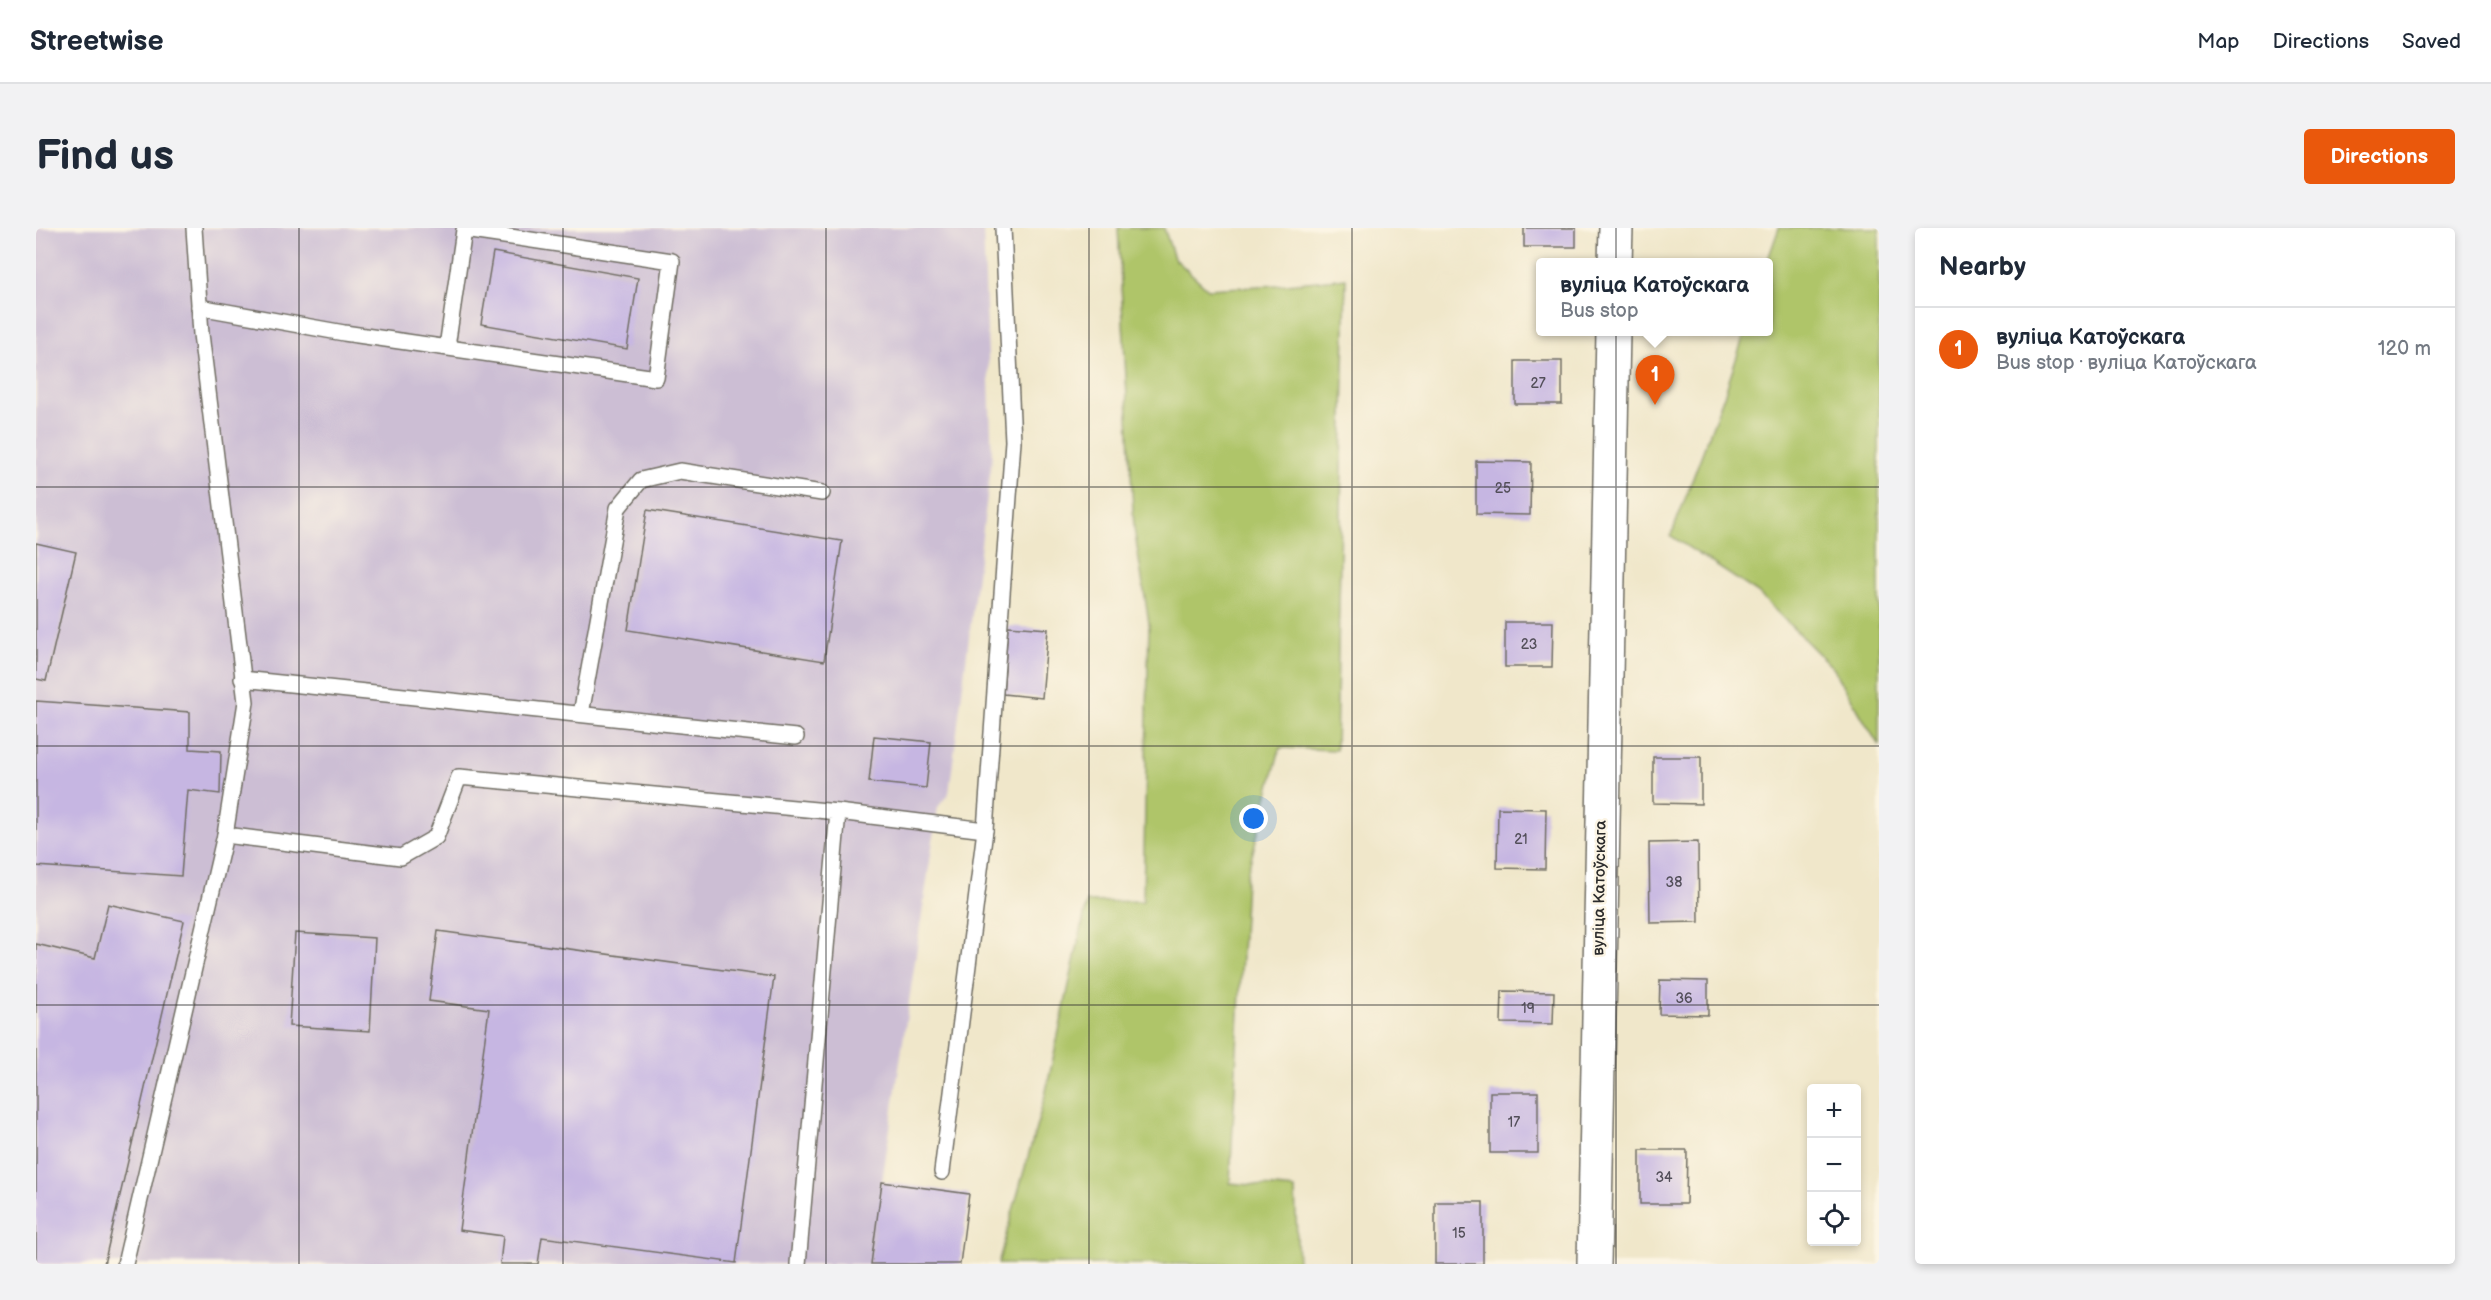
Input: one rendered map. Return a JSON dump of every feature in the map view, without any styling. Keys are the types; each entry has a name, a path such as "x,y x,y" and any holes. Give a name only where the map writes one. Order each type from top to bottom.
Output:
{"main road":[{"path":"1615,258 1616,228"},
{"name":"вуліца Катоўскага","path":"1594,1264 1613,336"}],"lane":[{"path":"125,1264 225,835 246,702 201,334 194,228"},
{"path":"942,1172 985,830 1013,441 1003,228"},
{"path":"199,306 344,333 656,378 672,261 464,230 447,347"},
{"path":"581,714 618,508 641,480 680,471 822,493"},
{"path":"242,679 796,737"},
{"path":"225,835 401,857 436,837 459,777 838,812 985,830"},
{"path":"798,1264 838,812"}],"shaded area":[{"path":"36,228 983,228 992,458 949,793 938,807 882,1182 969,1194 960,1264 36,1264"}],"green space":[{"path":"1118,228 1164,228 1174,258 1208,289 1346,278 1336,750 1280,748 1246,878 1230,1183 1295,1189 1298,1264 998,1264 1045,1096 1087,902 1143,901 1149,623 1134,528"},
{"path":"1779,228 1879,228 1879,746 1834,669 1758,593 1671,536 1725,393 1744,336 1773,336 1773,258 1768,258"}],"building":[{"path":"1524,228 1576,228 1576,247 1524,247"},
{"path":"493,252 638,278 627,349 481,324"},
{"path":"1515,361 1562,361 1562,404 1515,404"},
{"path":"1476,461 1531,462 1530,515 1476,514"},
{"path":"647,510 842,541 824,661 628,630"},
{"path":"36,543 76,552 46,681 36,679"},
{"path":"1505,622 1553,622 1552,667 1505,667"},
{"path":"1008,626 1048,629 1042,698 1003,694"},
{"path":"36,701 190,712 190,749 221,751 220,794 188,790 181,876 36,866"},
{"path":"874,736 931,742 926,788 869,782"},
{"path":"1653,757 1701,757 1701,804 1653,803"},
{"path":"1498,808 1546,809 1545,869 1497,868"},
{"path":"1698,842 1699,922 1650,923 1649,843"},
{"path":"108,904 184,921 104,1264 36,1264 36,944 95,958"},
{"path":"438,931 774,977 736,1263 542,1237 538,1264 500,1264 503,1236 459,1230 489,1009 429,1001"},
{"path":"295,933 375,938 370,1031 289,1026"},
{"path":"1660,980 1708,981 1708,1015 1659,1014"},
{"path":"1502,991 1554,992 1553,1024 1501,1023"},
{"path":"1490,1092 1538,1092 1538,1153 1490,1153"},
{"path":"1640,1150 1687,1150 1686,1204 1640,1204"},
{"path":"882,1182 969,1194 960,1264 871,1264"},
{"path":"1435,1202 1483,1202 1483,1264 1435,1264"}],"place":[{"name":"вуліца Катоўскага","path":"1655,405"}]}
